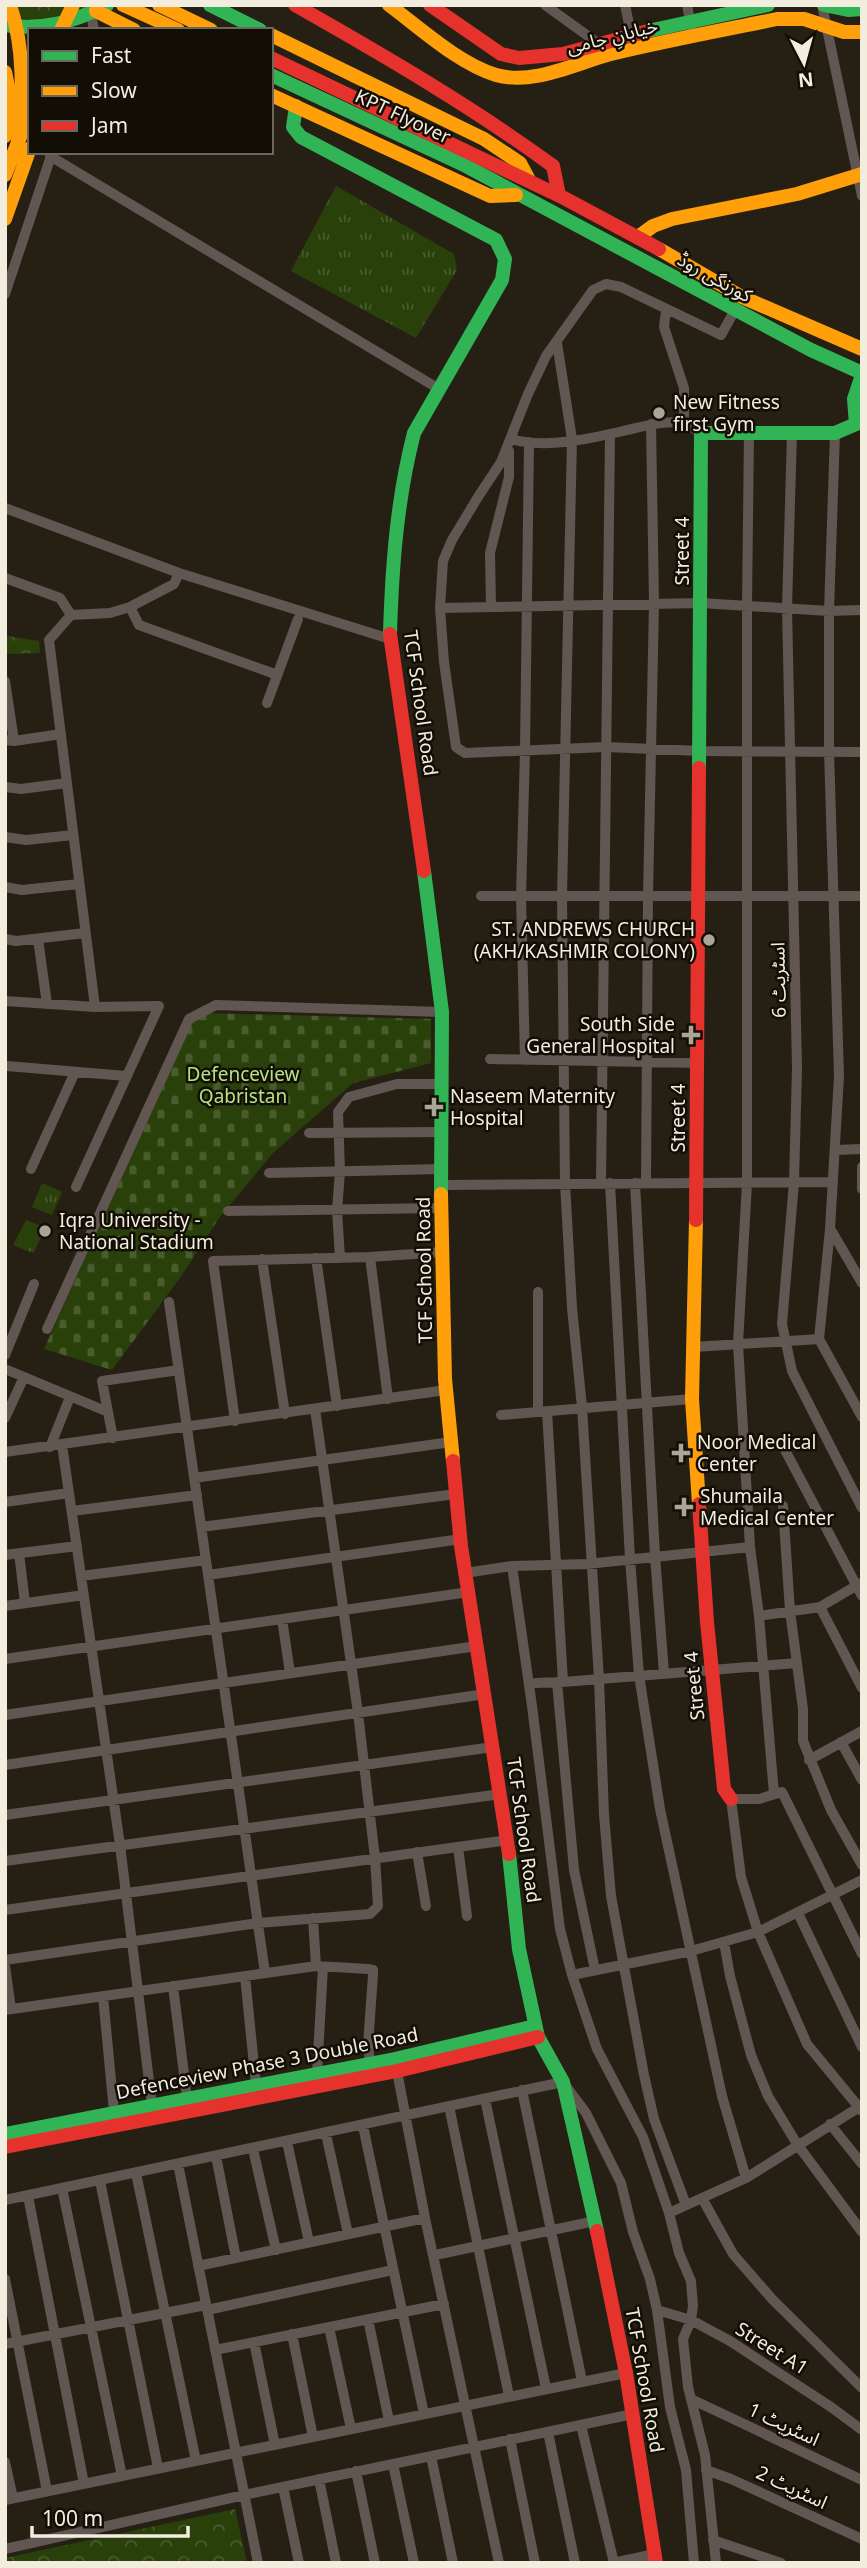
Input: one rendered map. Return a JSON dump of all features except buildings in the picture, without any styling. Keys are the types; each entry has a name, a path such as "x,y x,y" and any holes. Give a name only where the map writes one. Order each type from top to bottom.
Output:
{"street":[{"path":"5,219 23,97 20,48 10,5"},
{"path":"62,28 73,5"},
{"path":"123,5 174,28"},
{"path":"159,5 208,28"},
{"path":"210,5 256,28"},
{"path":"295,5 410,71 517,140 553,166 561,197"},
{"name":"خیابانِ جامی","path":"389,5 476,66 495,75 514,78 528,77 635,42 688,31 768,5"},
{"name":"خیابانِ جامی","path":"430,5 501,54 519,58 563,54 598,44 635,42"},
{"path":"545,5 598,44"},
{"path":"625,5 635,42"},
{"path":"687,5 688,31"},
{"path":"634,235 672,219 797,194 860,185 823,5 848,10 862,9"},
{"name":"خیابانِ جامی","path":"750,13 777,19 795,18 844,32 862,32"},
{"path":"38,28 92,15 128,28"},
{"path":"5,25 28,28"},
{"path":"273,36 484,139 520,163 529,180"},
{"name":"KPT Flyover","path":"273,59 561,197"},
{"path":"5,72 18,142"},
{"name":"KPT Flyover","path":"273,76 466,166 552,212"},
{"path":"273,95 490,196 517,195"},
{"name":"TCF School Road","path":"296,106 293,127 301,137 496,240 502,249 505,270 502,280 414,433 407,460 393,561 390,639 421,842 442,1012 441,1169 445,1185 441,1208 446,1390 461,1539 472,1571 469,1592 508,1840 519,1949 536,2031 563,2082 595,2221 626,2373 655,2558"},
{"path":"5,175 28,117"},
{"path":"5,294 51,154 439,389"},
{"name":"کورنگی روڈ","path":"561,197 742,296 862,349"},
{"name":"کورنگی روڈ","path":"552,212 811,350 862,374"},
{"path":"735,310 721,335 621,287 600,285 584,300 546,356 502,462 452,540 443,561 440,608 444,662 457,750 465,753 606,747 748,752 862,752"},
{"path":"667,310 664,327 684,388 684,423"},
{"path":"557,343 572,439 562,896 565,1183 599,1679 606,1842 611,1896 643,2076 654,2119 686,2205"},
{"path":"510,442 572,439 610,434 651,424 684,423 701,433 835,433 859,425 854,416 853,399 862,374"},
{"path":"651,424 654,603 647,1062 641,1183 647,1402 664,1673"},
{"path":"749,432 747,1182 738,1344 750,1547 759,1616 774,1794"},
{"name":"Street 4","path":"701,433 697,1183 692,1399 711,1669 724,1789 732,1799"},
{"name":"اسٹریٹ 6","path":"792,433 787,608 797,1068 794,1182 782,1324 792,1371 862,1508"},
{"path":"835,433 829,611 829,751 839,1076 831,1229 819,1339 862,1417"},
{"path":"610,434 603,1061 606,1183 639,1675 660,1809 722,2096 746,2178"},
{"path":"491,606 490,552 509,477 510,442"},
{"path":"525,1060 521,896 529,442"},
{"path":"5,508 179,573 390,639"},
{"path":"95,1007 49,640 71,615 110,613 130,607 174,584 179,573"},
{"path":"5,578 60,598 71,615"},
{"path":"440,608 701,603 829,611 862,610"},
{"path":"130,607 139,625 272,673"},
{"path":"267,703 298,619"},
{"path":"5,681 10,740 61,734"},
{"path":"5,787 21,789 67,783"},
{"path":"5,837 26,840 73,835"},
{"path":"5,887 22,890 79,884"},
{"path":"481,896 862,896"},
{"path":"5,939 16,941 85,933"},
{"path":"38,939 47,1003"},
{"path":"5,1000 95,1007 159,1006 76,1187"},
{"path":"47,1328 189,1019 216,1005 442,1012"},
{"path":"490,1059 698,1063"},
{"path":"6,1067 126,1076"},
{"path":"32,1169 75,1072"},
{"path":"340,1258 337,1210 340,1172 338,1112 349,1097 397,1084 441,1084"},
{"path":"309,1133 441,1132"},
{"path":"835,1150 862,1149"},
{"path":"862,1167 862,1189"},
{"path":"269,1173 441,1169"},
{"path":"445,1185 833,1182"},
{"path":"228,1211 441,1208"},
{"path":"831,1229 862,1283"},
{"path":"235,1421 213,1261 370,1257 443,1252"},
{"path":"370,1257 388,1399"},
{"path":"316,1258 337,1406"},
{"path":"262,1259 285,1414"},
{"path":"5,1355 34,1283"},
{"path":"538,1292 543,1411 556,1563 560,1682 574,1870 595,1970"},
{"path":"169,1302 265,1973"},
{"path":"694,1346 819,1339"},
{"path":"5,1369 108,1412"},
{"path":"113,1438 102,1381 179,1370"},
{"path":"5,1418 24,1377"},
{"path":"5,1452 446,1390"},
{"path":"50,1447 70,1396"},
{"path":"501,1415 692,1399"},
{"path":"5,1960 258,1923 370,1914 378,1906 358,1713 315,1409"},
{"path":"194,1478 451,1442"},
{"path":"62,1445 120,1845 152,2105"},
{"path":"785,1450 859,1585 862,1596"},
{"path":"5,1502 69,1493"},
{"path":"201,1527 456,1494"},
{"path":"72,1511 197,1495"},
{"path":"783,1506 790,1611 803,1709 803,1741 831,1810 862,1865"},
{"path":"208,1575 461,1539"},
{"path":"5,1555 77,1546"},
{"path":"472,1571 556,1563 591,1563 750,1547"},
{"path":"19,1553 25,1603"},
{"path":"81,1576 206,1560"},
{"path":"512,1566 560,1928 572,1975 597,2049 643,2137 694,2294 691,2320 683,2339 691,2399 705,2455 716,2563"},
{"path":"759,1616 820,1607 859,1585"},
{"path":"5,1659 469,1592"},
{"path":"5,1606 84,1595"},
{"path":"820,1607 862,1688"},
{"path":"282,1619 290,1673"},
{"path":"5,1715 477,1646"},
{"path":"537,1683 797,1663"},
{"path":"5,1765 485,1694"},
{"path":"809,1760 862,1731"},
{"path":"841,1742 862,1780"},
{"path":"5,1815 494,1747"},
{"path":"669,2213 746,2178 797,2144 860,2108 807,2043 758,1932 741,1877 732,1799 759,1799 782,1792 862,1954"},
{"path":"5,1861 501,1794"},
{"path":"5,1910 508,1840"},
{"path":"458,1847 467,1916"},
{"path":"417,1852 426,1906"},
{"path":"572,1975 691,1951 758,1932 862,1880"},
{"path":"798,1913 862,2046"},
{"path":"311,2079 320,1967 313,1918"},
{"path":"724,1942 751,2055 768,2096 797,2144 862,2232"},
{"path":"5,1966 8,2009 320,1967 373,1970 368,2045 370,2063"},
{"path":"245,1976 256,2085"},
{"path":"173,1986 187,2098"},
{"path":"103,1996 114,2112"},
{"name":"Defenceview Phase 3 Double Road","path":"5,2134 99,2122 114,2112 256,2085 311,2079 370,2063 396,2065 536,2031"},
{"path":"5,2147 99,2122 311,2079 396,2065 425,2218 499,2563"},
{"path":"5,2200 563,2082 586,2113 621,2183 657,2310 670,2407 686,2470 694,2563"},
{"path":"522,2090 582,2381"},
{"path":"485,2099 546,2388"},
{"path":"449,2106 509,2396"},
{"path":"830,2124 862,2164"},
{"path":"363,2126 424,2414"},
{"path":"326,2133 348,2234"},
{"path":"287,2142 309,2242"},
{"path":"253,2149 276,2250"},
{"path":"216,2157 236,2258"},
{"path":"178,2164 258,2563"},
{"path":"136,2173 195,2461"},
{"path":"100,2181 158,2469"},
{"path":"62,2188 122,2476"},
{"path":"28,2196 84,2484"},
{"path":"702,2198 733,2254 772,2299 862,2388"},
{"path":"198,2266 425,2218"},
{"path":"435,2255 595,2221"},
{"path":"5,2344 393,2270"},
{"path":"5,2279 47,2491"},
{"path":"215,2350 444,2304"},
{"name":"Street A1","path":"657,2310 691,2320 737,2345 862,2430"},
{"path":"368,2319 389,2421"},
{"path":"329,2327 351,2429"},
{"path":"292,2334 313,2437"},
{"path":"254,2342 275,2445"},
{"path":"5,2462 9,2499 626,2373"},
{"name":"اسٹریٹ 1","path":"691,2399 862,2480"},
{"path":"5,2549 318,2479 633,2414"},
{"path":"581,2425 613,2563 655,2558"},
{"path":"548,2431 575,2563"},
{"path":"510,2440 535,2563"},
{"path":"431,2456 453,2563"},
{"path":"393,2464 414,2563"},
{"name":"اسٹریٹ 2","path":"706,2470 862,2539"},
{"path":"356,2472 375,2563"},
{"path":"318,2479 336,2563"},
{"path":"282,2487 299,2563"},
{"path":"713,2540 781,2563"}],"green space":[{"path":"5,5 93,5 62,19 36,20 5,16"},
{"path":"336,186 454,254 457,270 416,338 291,271"},
{"path":"7,636 39,641 40,653 5,654"},
{"name":"Defenceview Qabristan","path":"203,1013 431,1019 431,1063 353,1083 273,1153 219,1218 182,1275 112,1370 44,1349 193,1021"},
{"path":"42,1183 62,1192 52,1215 32,1207"},
{"path":"26,1220 46,1228 33,1253 13,1245"},
{"path":"235,2509 247,2563 5,2563 5,2558"}],"traffic: fast":[{"path":"5,25 32,27 58,24 107,5"},
{"path":"210,5 256,28"},
{"path":"648,31 768,5"},
{"path":"824,5 848,10 862,9"},
{"path":"273,76 466,166 811,350 862,373"},
{"path":"296,106 293,127 301,137 496,240 505,259 502,280 414,433 396,533 390,634"},
{"path":"699,768 701,433 835,433 856,424 854,399 862,375"},
{"path":"424,871 442,1012 441,1194"},
{"path":"509,1854 519,1949 538,2037 563,2082 597,2231"},
{"path":"5,2134 395,2059 535,2026"}],"traffic: slow":[{"path":"10,5 22,73 18,142"},
{"path":"62,28 73,5"},
{"path":"123,5 174,28"},
{"path":"159,5 207,28"},
{"path":"389,5 468,63 496,75 511,78 556,72 615,53 777,19 804,19 844,32 862,32"},
{"path":"96,11 130,28"},
{"path":"273,36 484,139 520,163 529,180"},
{"path":"5,72 11,101 5,136"},
{"path":"273,96 490,196 516,195"},
{"path":"5,175 28,117"},
{"path":"5,219 28,154"},
{"path":"638,237 653,226 672,219 797,194 862,174"},
{"path":"659,249 742,297 862,349"},
{"path":"441,1194 445,1379 453,1461"},
{"path":"696,1220 692,1399 699,1504"}],"traffic: jam":[{"path":"295,5 459,102 553,166 559,195"},
{"path":"430,5 501,54 519,58 563,54 648,31"},
{"path":"273,59 564,198 659,249"},
{"path":"390,634 424,871"},
{"path":"696,1220 699,768"},
{"path":"453,1461 461,1546 509,1854"},
{"path":"699,1504 707,1622 724,1789 731,1799"},
{"path":"5,2147 397,2071 538,2037"},
{"path":"597,2231 626,2373 656,2563"}],"place":[{"name":"New Fitness first Gym","path":"659,413"},
{"name":"ST. ANDREWS CHURCH (AKH/KASHMIR COLONY)","path":"709,940"},
{"name":"South Side General Hospital","path":"691,1035"},
{"name":"Naseem Maternity Hospital","path":"434,1107"},
{"name":"Iqra University - National Stadium","path":"45,1231"},
{"name":"Noor Medical Center","path":"681,1453"},
{"name":"Shumaila Medical Center","path":"684,1507"}]}
